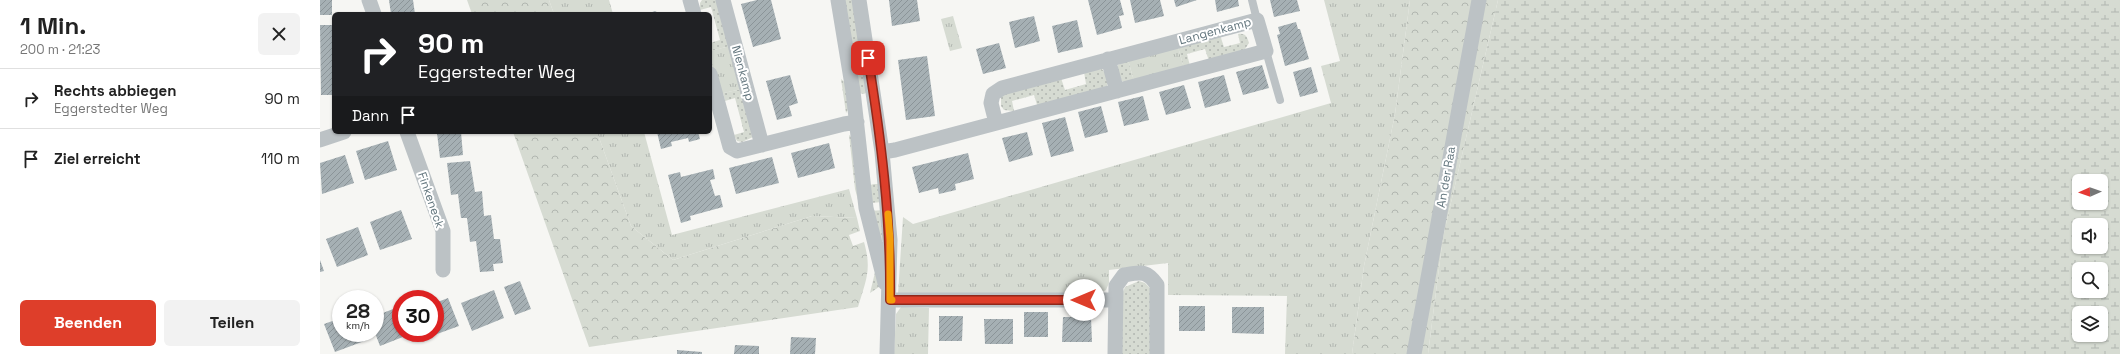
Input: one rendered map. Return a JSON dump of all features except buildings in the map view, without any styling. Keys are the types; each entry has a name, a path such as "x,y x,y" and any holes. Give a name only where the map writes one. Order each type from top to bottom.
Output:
{"street":[{"path":"369,0 373,12"},
{"path":"690,0 693,12"},
{"name":"Nienkamp","path":"723,0 762,146"},
{"path":"838,0 860,144 866,208 890,300"},
{"path":"859,0 881,146 890,240 890,300 887,354"},
{"name":"An der Raa","path":"1414,354 1479,0"},
{"name":"Langenkamp","path":"996,123 991,103 993,94 1002,88 1258,20 1266,51"},
{"path":"860,144 881,146 996,123 1266,51"},
{"path":"1108,60 1117,91"},
{"path":"712,81 730,147 737,151 857,122"},
{"path":"320,140 338,134"},
{"name":"Finkeneck","path":"408,134 443,231 443,270"},
{"path":"1115,354 1116,286 1124,275 1139,272 1151,276 1157,285 1157,354"},
{"path":"890,300 1116,300"}],"lane":[{"path":"1252,0 1258,20"},
{"path":"1266,51 1280,100"}],"green space":[{"path":"467,0 549,0 553,12 471,12"},
{"path":"549,0 609,0 612,12 553,12"},
{"path":"702,0 717,0 730,46 712,51 712,42 720,40 711,7 700,10 700,3"},
{"path":"842,0 856,0 868,91 864,94 860,93"},
{"path":"1324,0 1410,0 1395,114 1364,266 1352,354 1285,354 1287,296 1168,295 1168,263 1109,270 1109,283 1106,290 1098,294 898,294 903,217 913,224 1331,103 1321,66 1340,61"},
{"path":"1410,0 1498,0 1443,237 1428,354 1352,354 1364,266 1395,114"},
{"path":"1498,0 2120,0 2120,354 1428,354 1443,237"},
{"path":"953,16 962,48 950,51 941,19"},
{"path":"1238,34 1245,36 1249,43 1243,52 1209,61 1205,49 1187,54 1190,66 1184,68 1178,47 1220,35 1224,47 1240,43"},
{"path":"730,46 742,89 719,94 712,68 712,50"},
{"path":"1178,47 1184,68 1134,81 1128,60"},
{"path":"1128,60 1134,81 1126,83 1122,81 1117,71 1118,65"},
{"path":"1102,69 1107,77 1107,86 1038,108 1034,95 1012,101 1014,111 1004,110 1001,106 1001,96 1005,93 1061,78 1065,90 1086,84 1084,72"},
{"path":"841,79 847,84 850,107 846,113"},
{"path":"742,89 753,137 742,142 737,141 734,135 744,132 735,98 725,101 723,93"},
{"path":"514,134 598,134 631,226 673,260 812,216 857,218 860,231 849,235 853,246 864,242 868,260 866,282 858,307 589,347"},
{"path":"598,134 645,134 672,235 849,189 857,218 812,216 673,260 631,226"},
{"path":"849,135 855,140 859,204 855,189"},
{"path":"879,184 883,202 870,203 870,185"},
{"path":"884,210 884,241 881,241 870,211"},
{"path":"877,264 882,285 870,293"},
{"path":"1139,281 1145,283 1150,288 1151,354 1121,354 1122,294 1125,287"},
{"path":"901,307 929,308 928,354 894,354 896,314"}],"slow traffic":[{"path":"888,214 890,240 890,300 892,300"}],"route":[{"path":"868,58 882,152 890,240 890,300 1084,300"}]}
